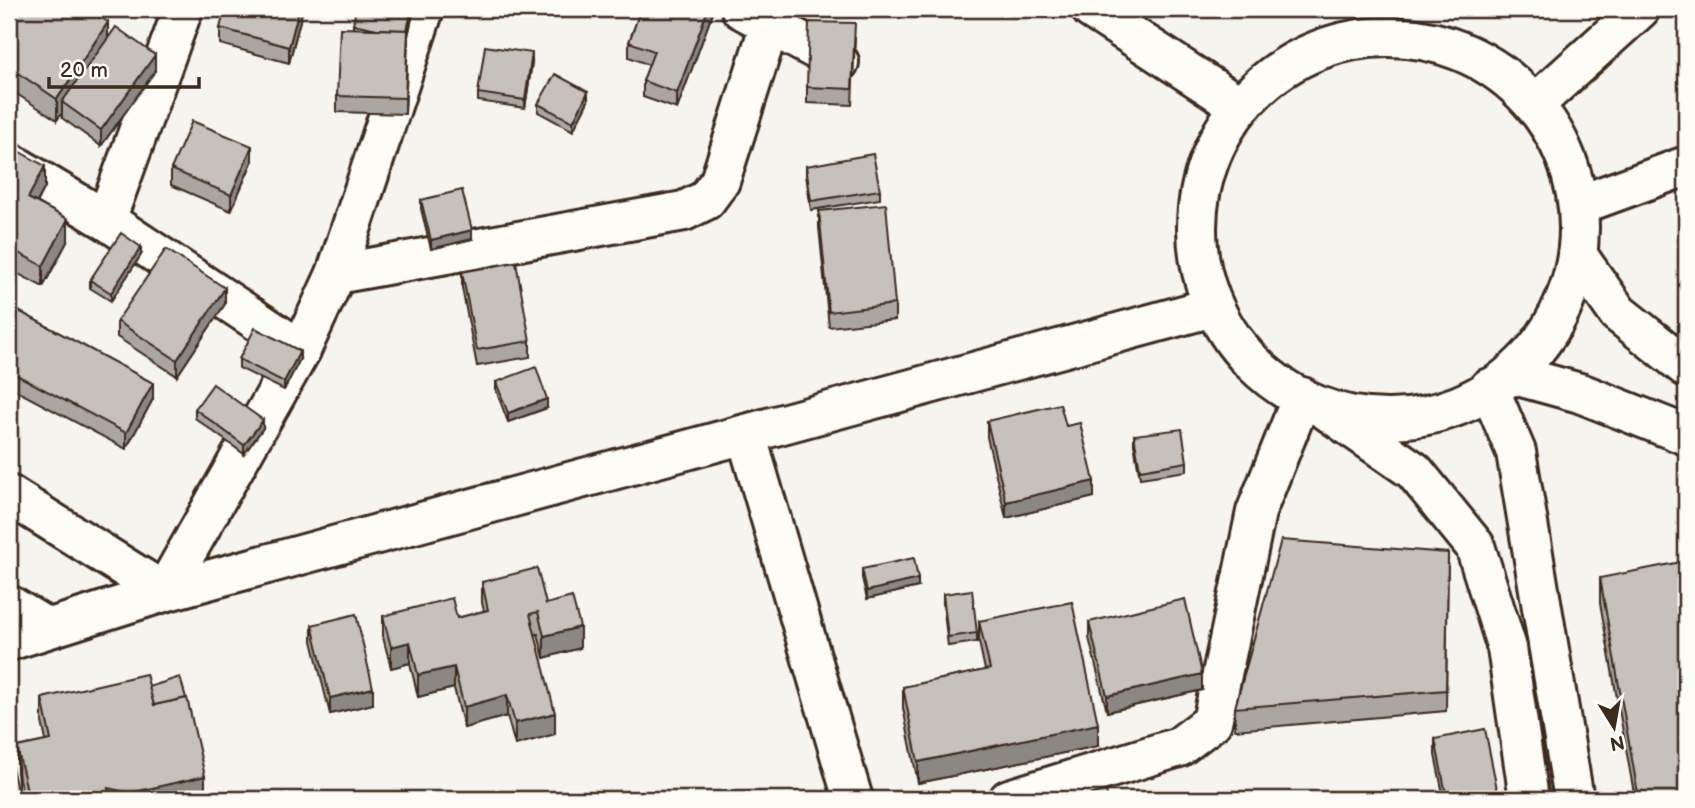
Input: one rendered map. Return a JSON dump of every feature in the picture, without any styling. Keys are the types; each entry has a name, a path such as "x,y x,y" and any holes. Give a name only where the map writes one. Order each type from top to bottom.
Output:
{"main road":[{"path":"106,220 183,9"},
{"path":"164,592 301,350 336,274 424,9"},
{"path":"1091,9 1240,106"},
{"path":"1535,104 1640,9"},
{"path":"336,274 684,211 706,200 720,181 755,16 839,61"},
{"path":"1313,403 1389,419 1454,407 1500,381 1542,342 1564,305 1578,256 1579,205 1565,151 1535,104 1491,66 1438,42 1383,23 1327,46 1279,70 1240,106 1212,151 1198,203 1198,257 1213,307 1240,351 1278,385 1313,403 1414,471 1475,546 1507,648 1529,799"},
{"path":"9,162 106,220 301,350"},
{"path":"1579,205 1686,166"},
{"path":"1578,256 1618,313 1686,367"},
{"path":"9,641 164,592 1213,307"},
{"path":"1500,381 1580,393 1686,435"},
{"path":"1500,381 1516,452 1574,799"},
{"path":"1009,799 1180,747 1212,722 1256,512 1313,403"},
{"path":"746,434 853,799"},
{"path":"9,495 164,592"},
{"path":"9,605 47,628"}],"building":[{"path":"9,9 87,9 108,22 57,99 9,67"},
{"path":"225,9 299,9 289,47 220,28"},
{"path":"356,9 412,9 407,30 377,29 353,24"},
{"path":"641,9 708,9 677,93 643,81 654,51 629,42"},
{"path":"809,22 855,23 852,89 807,87"},
{"path":"116,27 155,55 101,130 62,102"},
{"path":"340,28 408,30 405,98 337,96"},
{"path":"485,46 532,53 525,100 478,93"},
{"path":"555,74 588,92 573,122 538,104"},
{"path":"192,121 252,146 231,195 171,169"},
{"path":"9,146 45,166 28,198 68,219 43,266 9,248"},
{"path":"873,154 880,190 811,201 806,166"},
{"path":"462,190 472,230 431,240 421,200"},
{"path":"886,204 895,304 829,312 819,211"},
{"path":"121,233 141,247 111,293 90,280"},
{"path":"166,249 225,288 177,360 117,321"},
{"path":"516,262 530,341 477,350 462,272"},
{"path":"15,309 153,383 126,433 9,371 9,320"},
{"path":"255,328 300,351 284,382 239,359"},
{"path":"536,367 547,399 508,413 496,382"},
{"path":"213,384 263,420 244,445 195,409"},
{"path":"1060,404 1066,426 1080,423 1094,481 1006,502 987,421"},
{"path":"1182,429 1187,462 1140,470 1134,435"},
{"path":"1281,540 1448,553 1446,690 1235,708"},
{"path":"914,558 918,579 867,591 862,569"},
{"path":"1686,561 1686,799 1639,799 1600,578"},
{"path":"537,568 546,604 572,597 580,627 544,636 538,612 530,614 555,713 515,723 507,695 464,707 454,667 418,675 410,642 391,647 383,616 452,598 457,618 488,610 482,582"},
{"path":"972,590 977,633 948,637 943,594"},
{"path":"1185,599 1202,674 1107,696 1089,622"},
{"path":"1072,602 1098,724 918,762 903,687 990,669 979,621"},
{"path":"356,614 373,688 330,698 312,625"},
{"path":"146,674 154,705 187,698 205,776 130,793 108,788 110,799 29,799 17,747 51,740 42,698"},
{"path":"180,677 186,698 154,705 149,687"},
{"path":"1485,729 1499,799 1447,799 1435,739"},
{"path":"10,758 19,799 9,799"},
{"path":"1106,791 1108,799 1071,799"}]}
